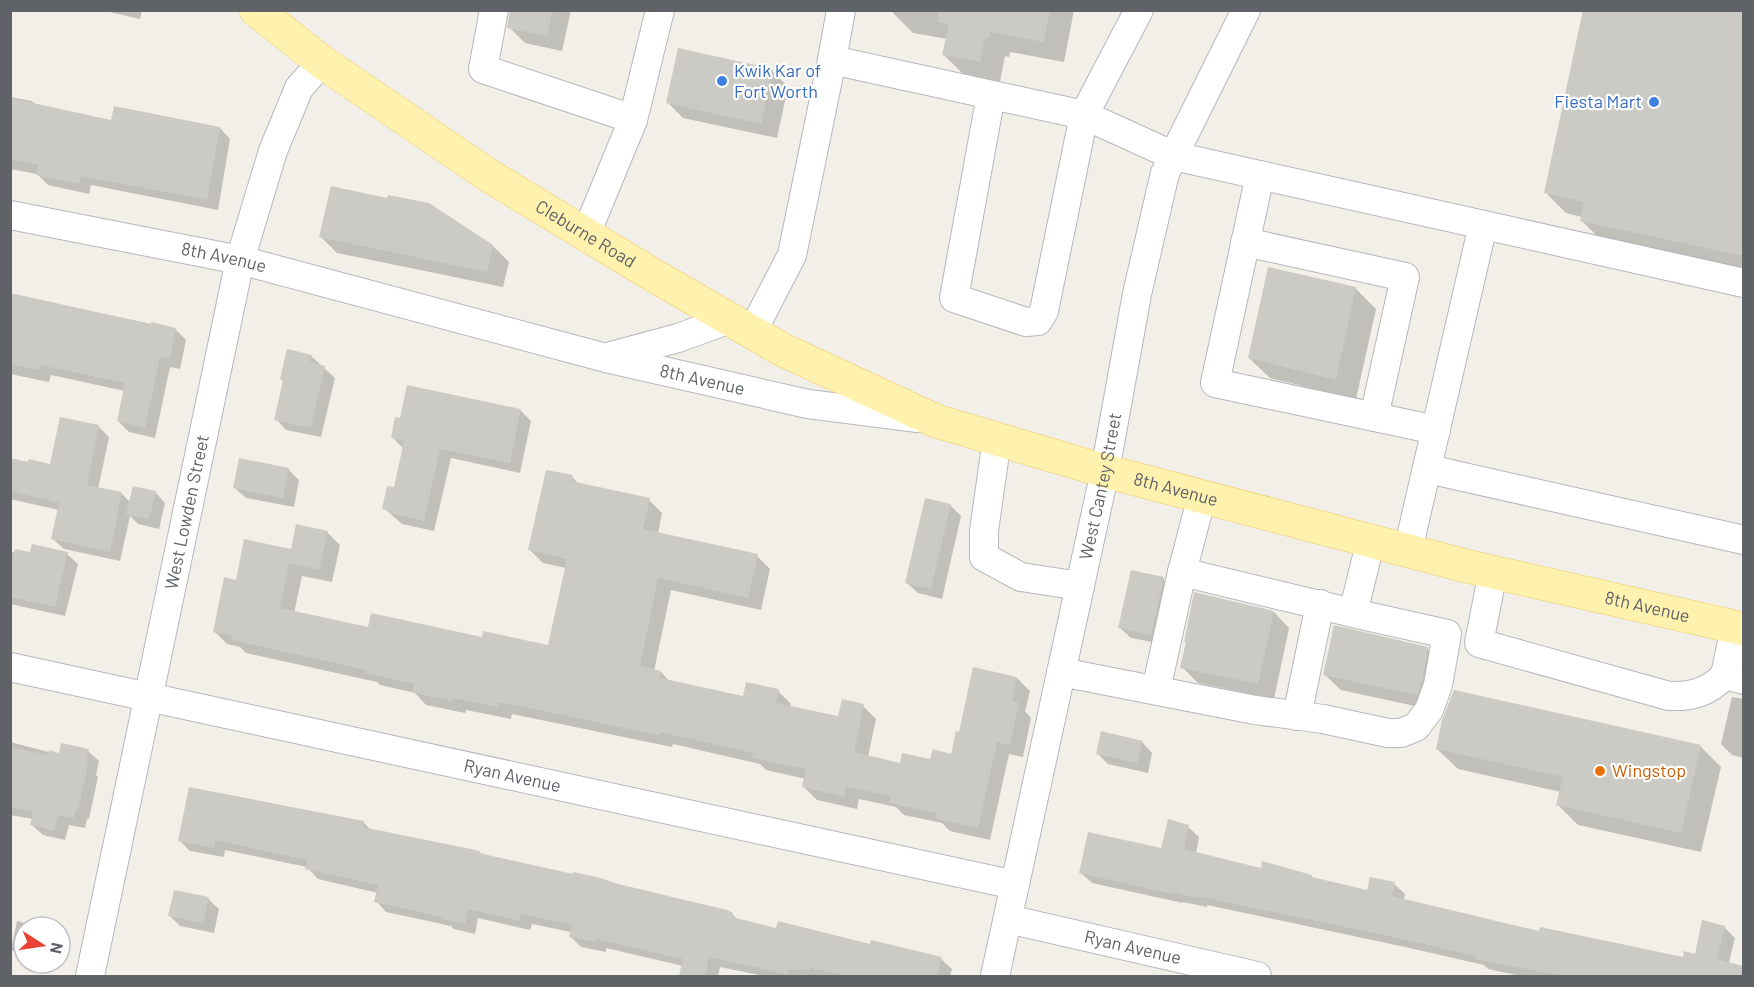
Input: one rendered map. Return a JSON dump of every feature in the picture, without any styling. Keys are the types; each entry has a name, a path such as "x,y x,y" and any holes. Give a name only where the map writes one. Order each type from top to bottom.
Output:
{"main road":[{"name":"Cleburne Road","path":"256,10 321,62 488,175 783,350 936,421"},
{"name":"8th Avenue","path":"936,421 1105,471 1493,572 1739,628"}],"street":[{"path":"494,10 483,69 633,119"},
{"path":"586,234 633,119 660,10"},
{"path":"741,326 792,255 842,10"},
{"path":"991,95 954,298 1026,322 1038,321 1044,311 1084,115 1139,10"},
{"name":"West Cantey Street","path":"995,976 1105,471 1137,294 1165,173 1246,10"},
{"path":"832,60 1084,115 1174,156 1743,283"},
{"name":"West Lowden Street","path":"90,976 240,260 273,152 298,88 321,62"},
{"path":"1260,175 1215,383 1436,430"},
{"name":"8th Avenue","path":"10,215 240,260 606,358 808,404 936,421"},
{"path":"1408,550 1483,225"},
{"path":"1245,242 1405,277 1374,417"},
{"name":"8th Avenue","path":"606,358 678,338 741,326"},
{"path":"997,439 984,531 984,557 1021,577 1080,586"},
{"path":"1428,469 1743,540"},
{"path":"1156,690 1182,572 1202,496"},
{"path":"1353,613 1371,540"},
{"path":"1182,572 1447,634 1669,696 1698,693 1734,677 1739,628"},
{"path":"1479,644 1493,572"},
{"path":"1297,716 1320,604"},
{"path":"1062,672 1255,710 1323,719 1388,733 1401,733 1416,727 1429,710 1438,685 1447,634"},
{"name":"Ryan Avenue","path":"10,667 1015,885"},
{"name":"Ryan Avenue","path":"1008,919 1257,976"}],"building":[{"path":"510,10 553,10 547,36 507,28"},
{"path":"939,10 1050,10 1044,42 990,32 989,38 985,37 980,62 942,55 949,24 938,22"},
{"name":"Fiesta Mart","path":"1583,10 1743,10 1743,256 1580,221 1584,202 1544,193"},
{"path":"678,48 773,69 761,124 666,103"},
{"path":"10,98 111,120 114,106 220,127 207,200 81,176 79,184 36,175 38,165 10,159"},
{"path":"331,186 387,198 388,195 429,203 493,245 487,272 319,237"},
{"path":"1268,267 1356,287 1336,380 1248,358"},
{"path":"10,293 176,328 170,359 160,357 145,428 117,421 125,383 40,365 39,370 10,364"},
{"path":"287,349 312,355 310,362 325,366 311,428 274,420"},
{"path":"407,385 521,409 510,463 440,449 424,521 389,513 390,511 382,509 387,486 394,487 404,441 391,438 395,417 400,418"},
{"path":"60,417 99,425 87,485 122,492 110,552 51,539 59,503 10,491 10,458 28,462 29,459 50,464"},
{"path":"239,458 289,468 283,498 233,488"},
{"path":"546,470 573,475 571,481 650,498 643,529 758,554 748,598 658,578 640,666 661,671 660,678 743,696 746,682 779,689 776,703 838,716 842,699 864,704 854,752 900,763 902,753 930,759 933,749 951,754 956,731 959,732 973,667 1017,677 1012,701 1019,703 1010,745 997,742 978,828 936,819 937,813 889,803 891,796 846,787 844,797 802,787 806,769 752,758 753,753 660,732 659,735 499,702 498,707 453,698 452,701 412,692 414,684 365,673 366,670 231,640 232,636 213,632 224,577 236,580 244,539 291,549 296,524 328,531 319,570 289,563 280,608 368,627 371,613 482,637 483,631 548,645 567,559 528,550"},
{"path":"133,486 156,491 149,519 126,514"},
{"path":"925,498 951,504 931,589 905,583"},
{"path":"32,544 68,552 55,607 10,597 10,569 15,549 30,552"},
{"path":"1131,570 1164,577 1151,635 1118,628"},
{"path":"1194,592 1274,611 1258,684 1180,668"},
{"path":"1334,625 1428,647 1417,695 1323,675"},
{"path":"1454,690 1701,745 1681,833 1556,805 1563,777 1436,749 1442,720"},
{"path":"1101,731 1143,741 1137,763 1096,754"},
{"path":"61,743 89,749 86,764 88,765 74,818 58,815 54,831 30,825 33,812 10,807 10,747 48,755 49,750 59,753"},
{"path":"189,787 364,821 363,827 480,851 479,853 573,874 573,872 601,878 727,910 733,913 732,917 776,928 778,921 870,944 871,940 942,957 937,976 848,976 810,968 809,971 789,969 787,974 709,957 705,976 679,976 683,959 596,939 595,942 569,937 572,925 521,914 520,921 468,909 465,924 374,902 378,885 305,869 307,860 215,840 214,848 178,841"},
{"path":"1168,819 1189,825 1184,849 1261,868 1262,861 1312,875 1312,877 1367,890 1370,877 1395,882 1392,896 1539,931 1540,927 1683,957 1684,951 1695,954 1702,920 1725,926 1717,959 1743,966 1743,976 1564,976 1475,959 1476,956 1393,937 1197,896 1196,898 1173,892 1172,894 1079,873 1088,832 1161,848"},
{"path":"174,890 209,897 203,923 168,916"}],"place":[{"name":"Kwik Kar of Fort Worth","path":"722,81"},
{"name":"Fiesta Mart","path":"1654,102"},
{"name":"Wingstop","path":"1600,771"}]}
